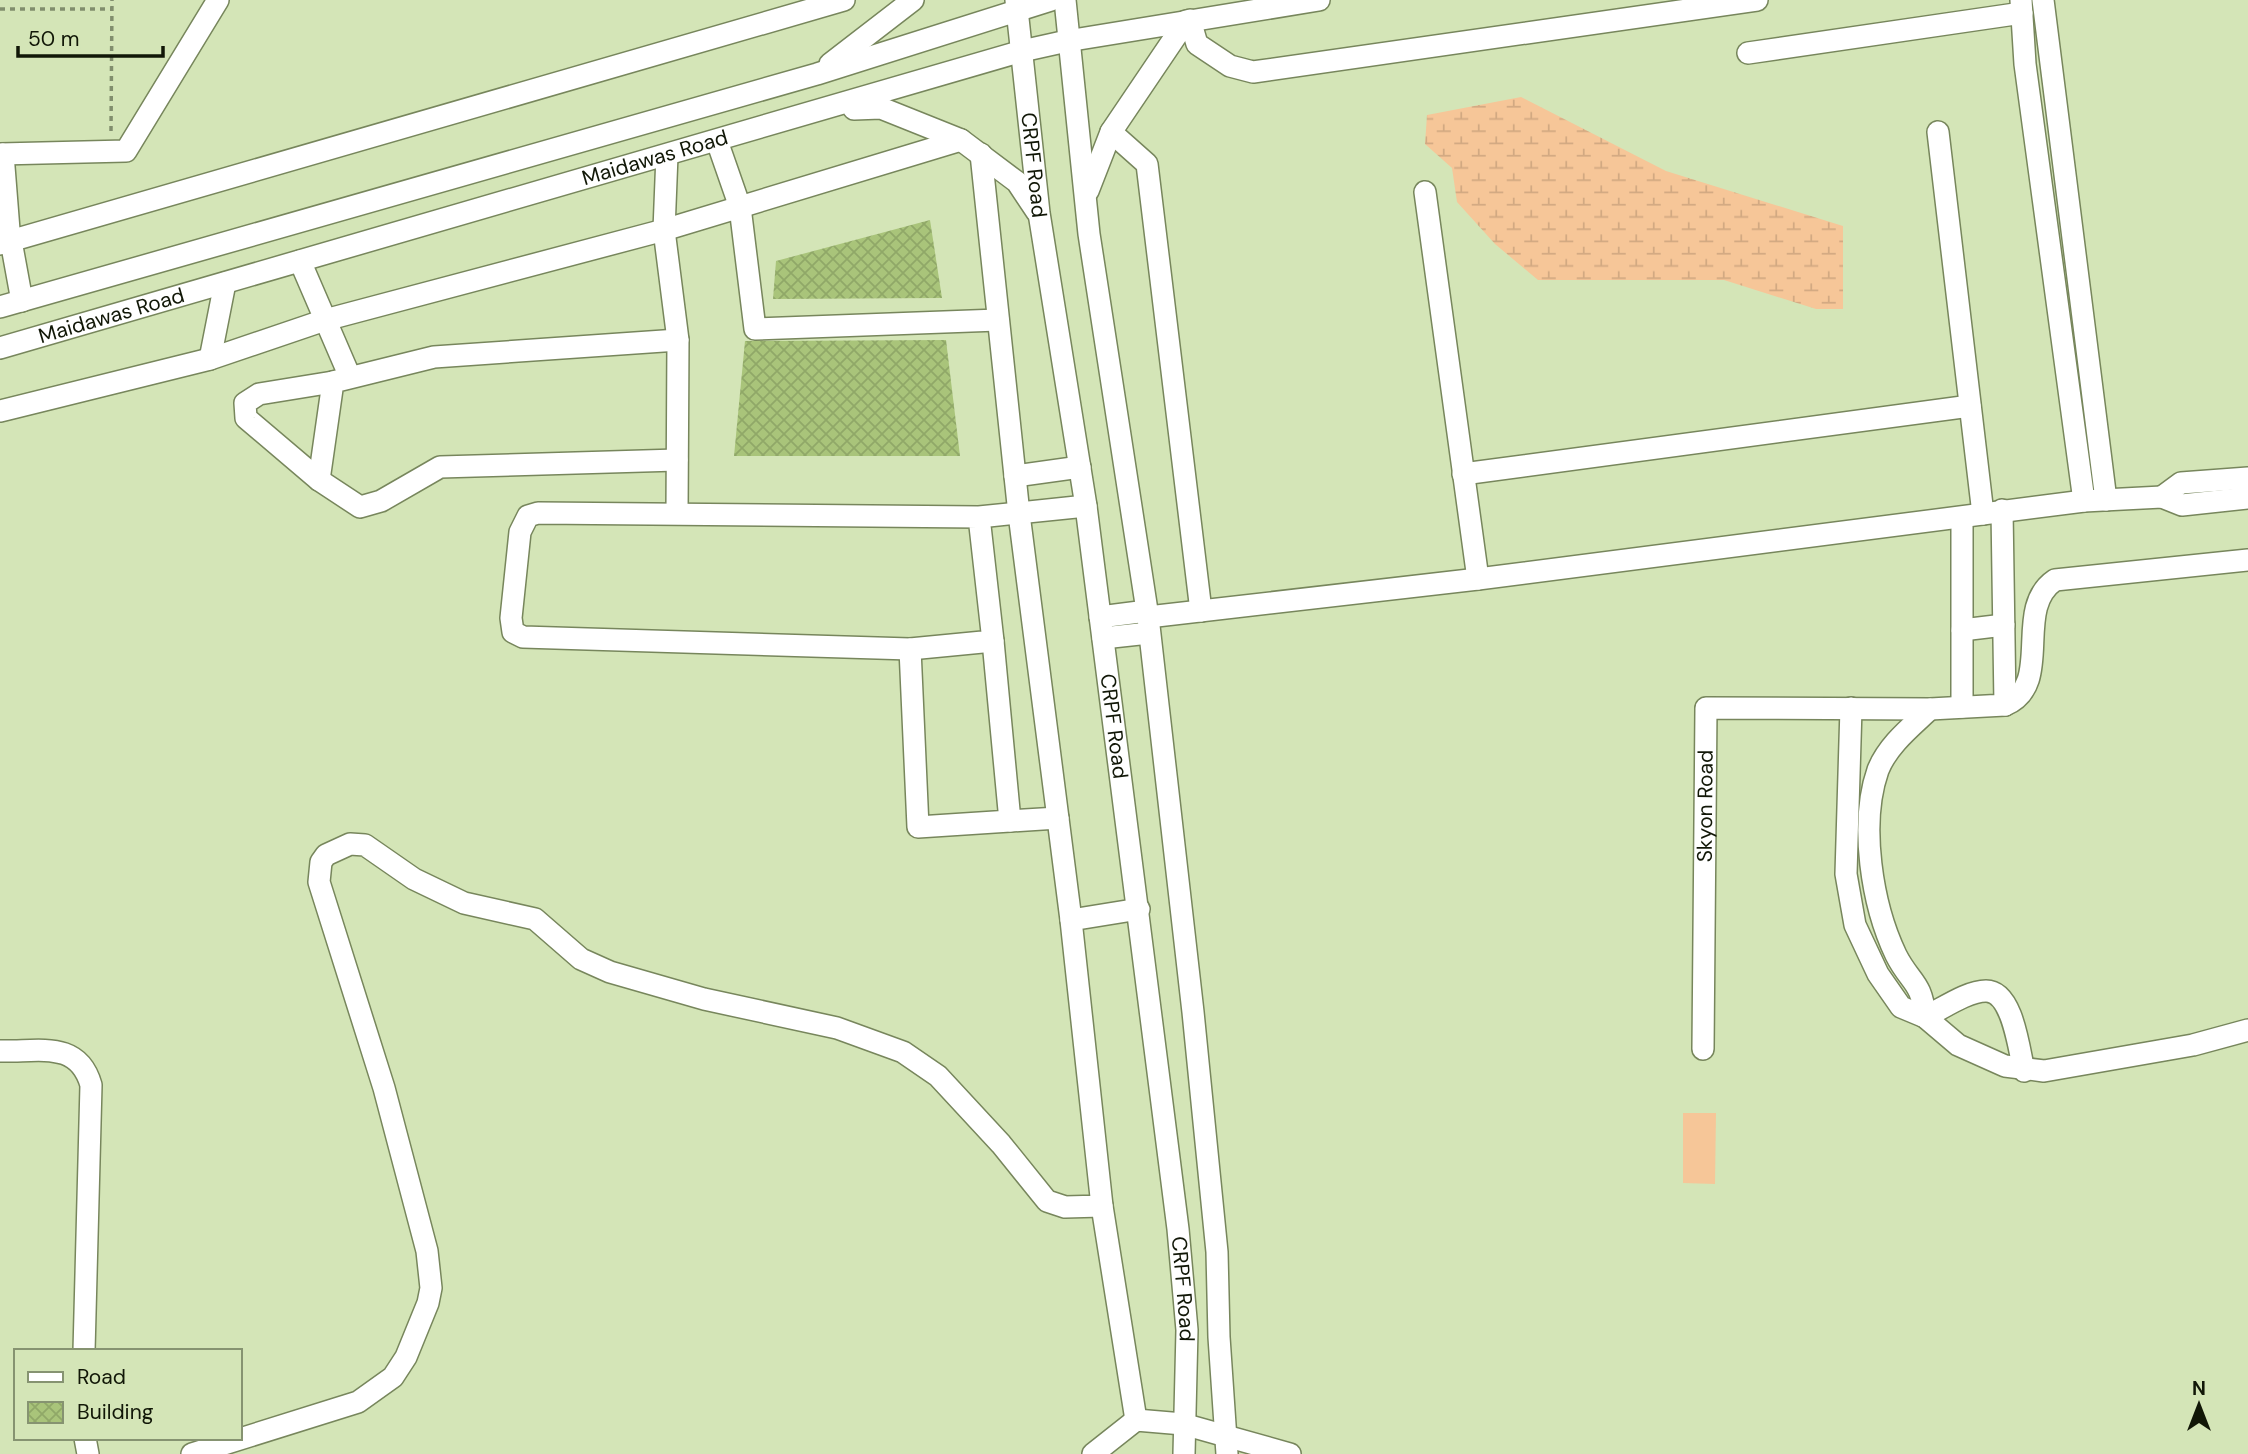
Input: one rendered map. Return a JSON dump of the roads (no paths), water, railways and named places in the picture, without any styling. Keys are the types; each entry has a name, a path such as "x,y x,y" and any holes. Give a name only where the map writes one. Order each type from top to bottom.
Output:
{"street":[{"path":"22,301 5,243 1,154 126,150 218,0"},
{"path":"5,243 844,0"},
{"path":"817,74 913,0"},
{"name":"Maidawas Road","path":"0,307 817,74 1017,5 1051,0"},
{"path":"1065,0 1067,41 1086,200 1148,620 1206,1136 1217,1252 1219,1349 1227,1446"},
{"name":"Maidawas Road","path":"0,348 1021,51 1188,20 1319,0"},
{"path":"1188,20 1197,44 1230,66 1254,72 1757,0"},
{"path":"2043,0 2048,57 2106,500"},
{"name":"CRPF Road","path":"1017,5 1039,213 1086,506 1178,1229 1187,1330 1184,1454"},
{"path":"1748,53 2021,6 2025,64 2084,501"},
{"path":"1086,200 1111,132 1188,20"},
{"path":"2025,64 2048,57"},
{"path":"822,111 881,108 961,140 1017,182 1039,213"},
{"path":"1111,132 1147,164 1201,611"},
{"path":"1938,132 1982,514 2004,625 2005,705 2018,699 2028,686 2036,606 2042,588 2055,580 2248,560"},
{"path":"0,411 210,359 326,320 664,230 961,140"},
{"path":"717,141 740,207 755,329 998,320"},
{"path":"981,154 1019,514 1071,920 1102,1206 1136,1420"},
{"path":"667,155 664,230 678,340 677,513"},
{"path":"1424,192 1478,579"},
{"path":"300,261 326,320 341,379 319,480"},
{"path":"210,359 225,283"},
{"path":"677,460 440,467 381,501 360,507 319,480 246,418 246,403 259,394 341,379 434,357 678,340"},
{"path":"1463,474 1970,406"},
{"path":"1015,476 1080,467"},
{"path":"2162,497 2181,483 2248,478"},
{"path":"1101,628 1201,611 1478,579 2084,501 2162,497 2182,505 2248,498"},
{"path":"993,641 910,649 523,637 513,632 510,618 520,532 528,516 677,513 979,517 1086,506"},
{"path":"1962,707 1962,630 1982,514"},
{"path":"979,517 1010,821"},
{"path":"1962,630 2004,625"},
{"path":"910,649 918,827 1058,818"},
{"name":"Skyon Road","path":"1703,1049 1706,708 1930,709 2005,705"},
{"path":"1851,708 1846,847 1852,914 1864,947 1901,1007 1925,1017 1950,1039 1978,1056 2024,1071 2044,1071 2193,1045 2248,1030"},
{"path":"1925,1017 1923,994 1897,956 1874,891 1870,815 1879,769 1893,745 1930,709"},
{"path":"242,1438 358,1402 381,1388 406,1357 428,1303 431,1288 427,1251 384,1088 319,882 321,862 326,855 350,844 365,845 414,879 464,903 535,919 581,959 610,972 704,999 837,1028 903,1052 938,1076 1001,1144 1047,1201 1065,1207 1102,1206"},
{"path":"1071,920 1139,909"},
{"path":"1925,1017 1970,995 1986,991 1997,994 2007,1003 2024,1071"},
{"path":"0,1051 65,1054 76,1057 86,1068 91,1085 84,1349"},
{"path":"1093,1454 1136,1420 1184,1424 1227,1446 1290,1454"},
{"path":"192,1454 237,1440"}]}
